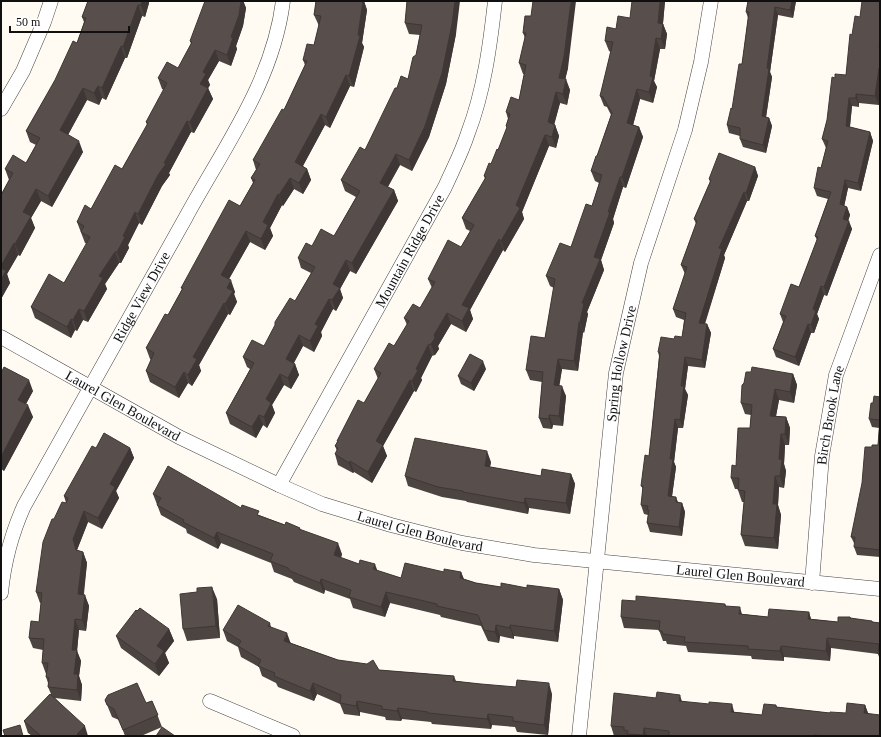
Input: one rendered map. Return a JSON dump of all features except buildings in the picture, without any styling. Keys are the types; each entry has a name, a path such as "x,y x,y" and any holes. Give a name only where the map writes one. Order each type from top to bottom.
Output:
{"street":[{"path":"1,109 5,94 23,71 44,22 51,1"},
{"name":"Ridge View Drive","path":"1,593 5,560 10,541 21,512 246,113 268,63 276,36 283,1"},
{"name":"Mountain Ridge Drive","path":"279,485 441,194 457,160 469,133 485,76 495,1"},
{"name":"Spring Hollow Drive","path":"579,736 616,373 641,263 685,130 701,62 711,1"},
{"name":"Birch Brook Lane","path":"812,583 822,456 836,375 880,255"},
{"name":"Laurel Glen Boulevard","path":"1,337 179,437 322,504 391,526 462,543 534,555 880,589"},
{"path":"210,700 293,736"}]}
